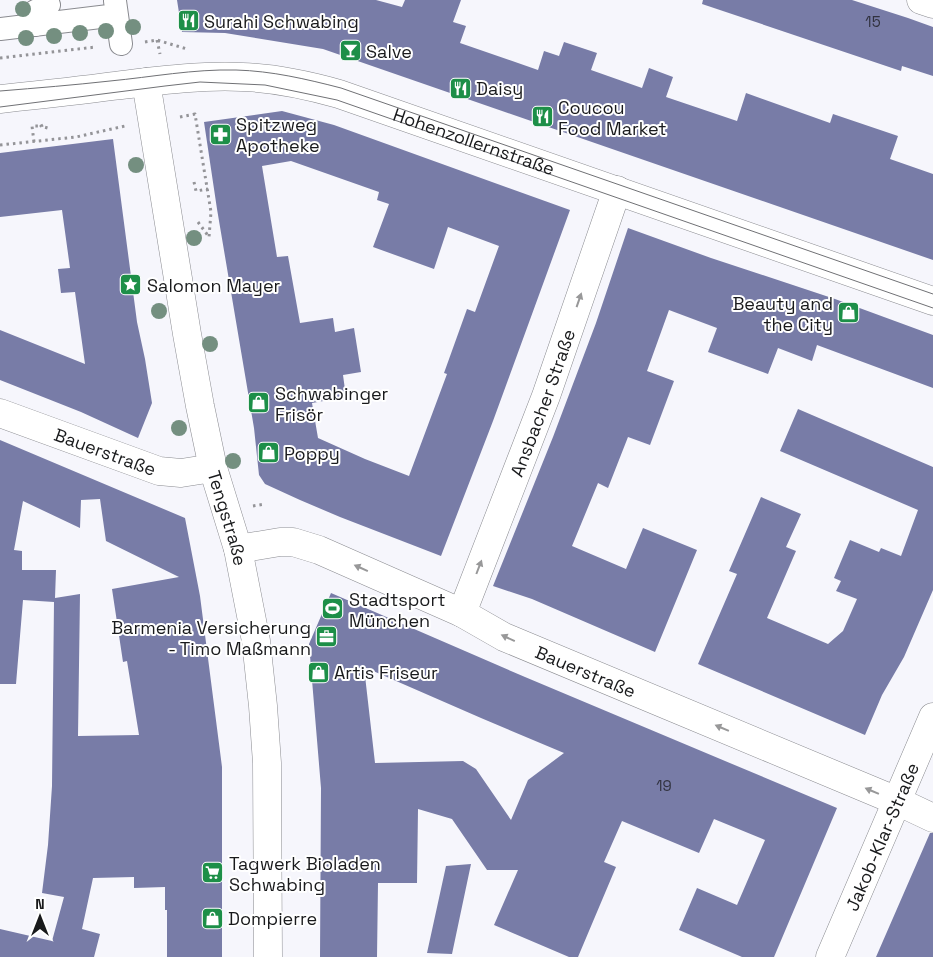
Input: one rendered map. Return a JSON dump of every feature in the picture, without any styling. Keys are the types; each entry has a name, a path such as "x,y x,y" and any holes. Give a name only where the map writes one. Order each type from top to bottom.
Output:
{"street":[{"path":"921,0 933,4"},
{"path":"0,29 43,13 116,8 120,44"},
{"name":"Hohenzollernstraße","path":"0,99 203,77 242,76 301,84 339,94 933,301"},
{"name":"Tengstraße","path":"146,82 165,119 186,334 213,468 238,549 256,641 267,763 268,957"},
{"name":"Ansbacher Straße","path":"462,613 546,396 617,190"},
{"name":"Bauerstraße","path":"0,414 159,471 181,474 213,468"},
{"name":"Bauerstraße","path":"238,549 280,542 293,542 319,550 462,613 504,637 897,801 933,818"},
{"name":"Jakob-Klar-Straße","path":"830,957 933,716"}],"path":[{"path":"0,58 157,40"},
{"path":"0,145 76,136 195,114 211,212 209,237"},
{"path":"41,126 46,123"},
{"path":"34,142 32,126 52,129"},
{"path":"194,182 196,191 208,189"}],"building":[{"path":"177,0 376,0 402,7 405,0 461,0 453,22 466,26 460,43 538,70 544,51 559,56 564,42 597,53 591,70 642,88 649,68 673,77 666,97 737,121 746,93 830,123 833,114 898,136 890,159 933,174 933,260 323,49 225,33 182,32"},
{"path":"703,0 852,0 908,18 933,27 933,76 902,66 901,71 702,4"},
{"path":"282,111 334,125 570,210 493,421 441,556 300,500 265,484 259,475 254,428 204,122","holes":["291,161 379,192 377,200 389,204 373,247 434,269 448,227 499,246 475,312 467,309 444,373 447,374 409,476 318,438 312,403 346,397 343,375 361,372 354,328 335,332 333,318 300,323 288,256 277,257 262,166"]},
{"path":"113,139 137,322 152,403 138,438 81,412 0,380 0,330 85,364 75,292 61,293 58,269 70,268 62,210 0,217 0,153"},
{"path":"628,228 835,299 933,335 933,388 817,345 812,361 778,348 768,374 708,352 717,328 669,310 647,371 674,381 650,445 628,437 608,488 598,483 572,546 626,569 643,528 697,550 655,652 532,599 493,586 553,437 596,323"},
{"path":"798,409 933,467 933,590 904,657 882,695 865,735 698,664 737,574 729,571 761,497 801,514 786,547 796,551 767,618 828,644 843,631 857,599 836,591 841,581 834,578 850,540 879,552 881,548 901,556 918,510 780,451"},
{"path":"0,440 185,518 200,596 222,767 222,957 167,957 165,887 134,888 134,877 93,878 82,929 100,934 94,957 0,957 0,929 52,941 64,897 42,893 48,845 52,786 54,602 23,600 16,684 0,684","holes":["100,499 106,541 179,577 112,589 123,662 127,661 139,735 78,736 80,594 55,598 56,570 22,570 22,551 14,550 23,501 80,528 81,500"]},
{"path":"331,593 837,808 774,957 742,957 679,930 697,888 737,905 765,840 714,819 699,853 622,821 604,862 616,867 578,957 569,957 494,925 518,870 487,870 452,819 418,809 417,883 378,883 377,957 320,957 321,788 309,644","holes":["364,667 564,753 528,780 511,820 476,769 463,761 375,763"]},
{"path":"930,833 933,833 933,957 876,957"},
{"path":"471,864 452,954 427,953 446,866"}],"tram line":[{"path":"0,91 220,70 263,72 302,79 341,88 933,294"},
{"path":"0,107 200,82 265,85 337,100 933,308"}],"place":[{"name":"Surahi Schwabing","path":"188,21"},
{"name":"Salve","path":"350,51"},
{"name":"Daisy","path":"460,88"},
{"name":"Coucou Food Market","path":"542,117"},
{"name":"Spitzweg Apotheke","path":"220,134"},
{"name":"Salomon Mayer","path":"131,285"},
{"name":"Beauty and the City","path":"849,313"},
{"name":"Schwabinger Frisör","path":"259,403"},
{"name":"Poppy","path":"268,453"},
{"name":"Stadtsport München","path":"333,609"},
{"name":"Barmenia Versicherung - Timo Maßmann","path":"327,637"},
{"name":"Artis Friseur","path":"318,672"},
{"name":"Tagwerk Bioladen Schwabing","path":"213,873"},
{"name":"Dompierre","path":"212,918"}]}
